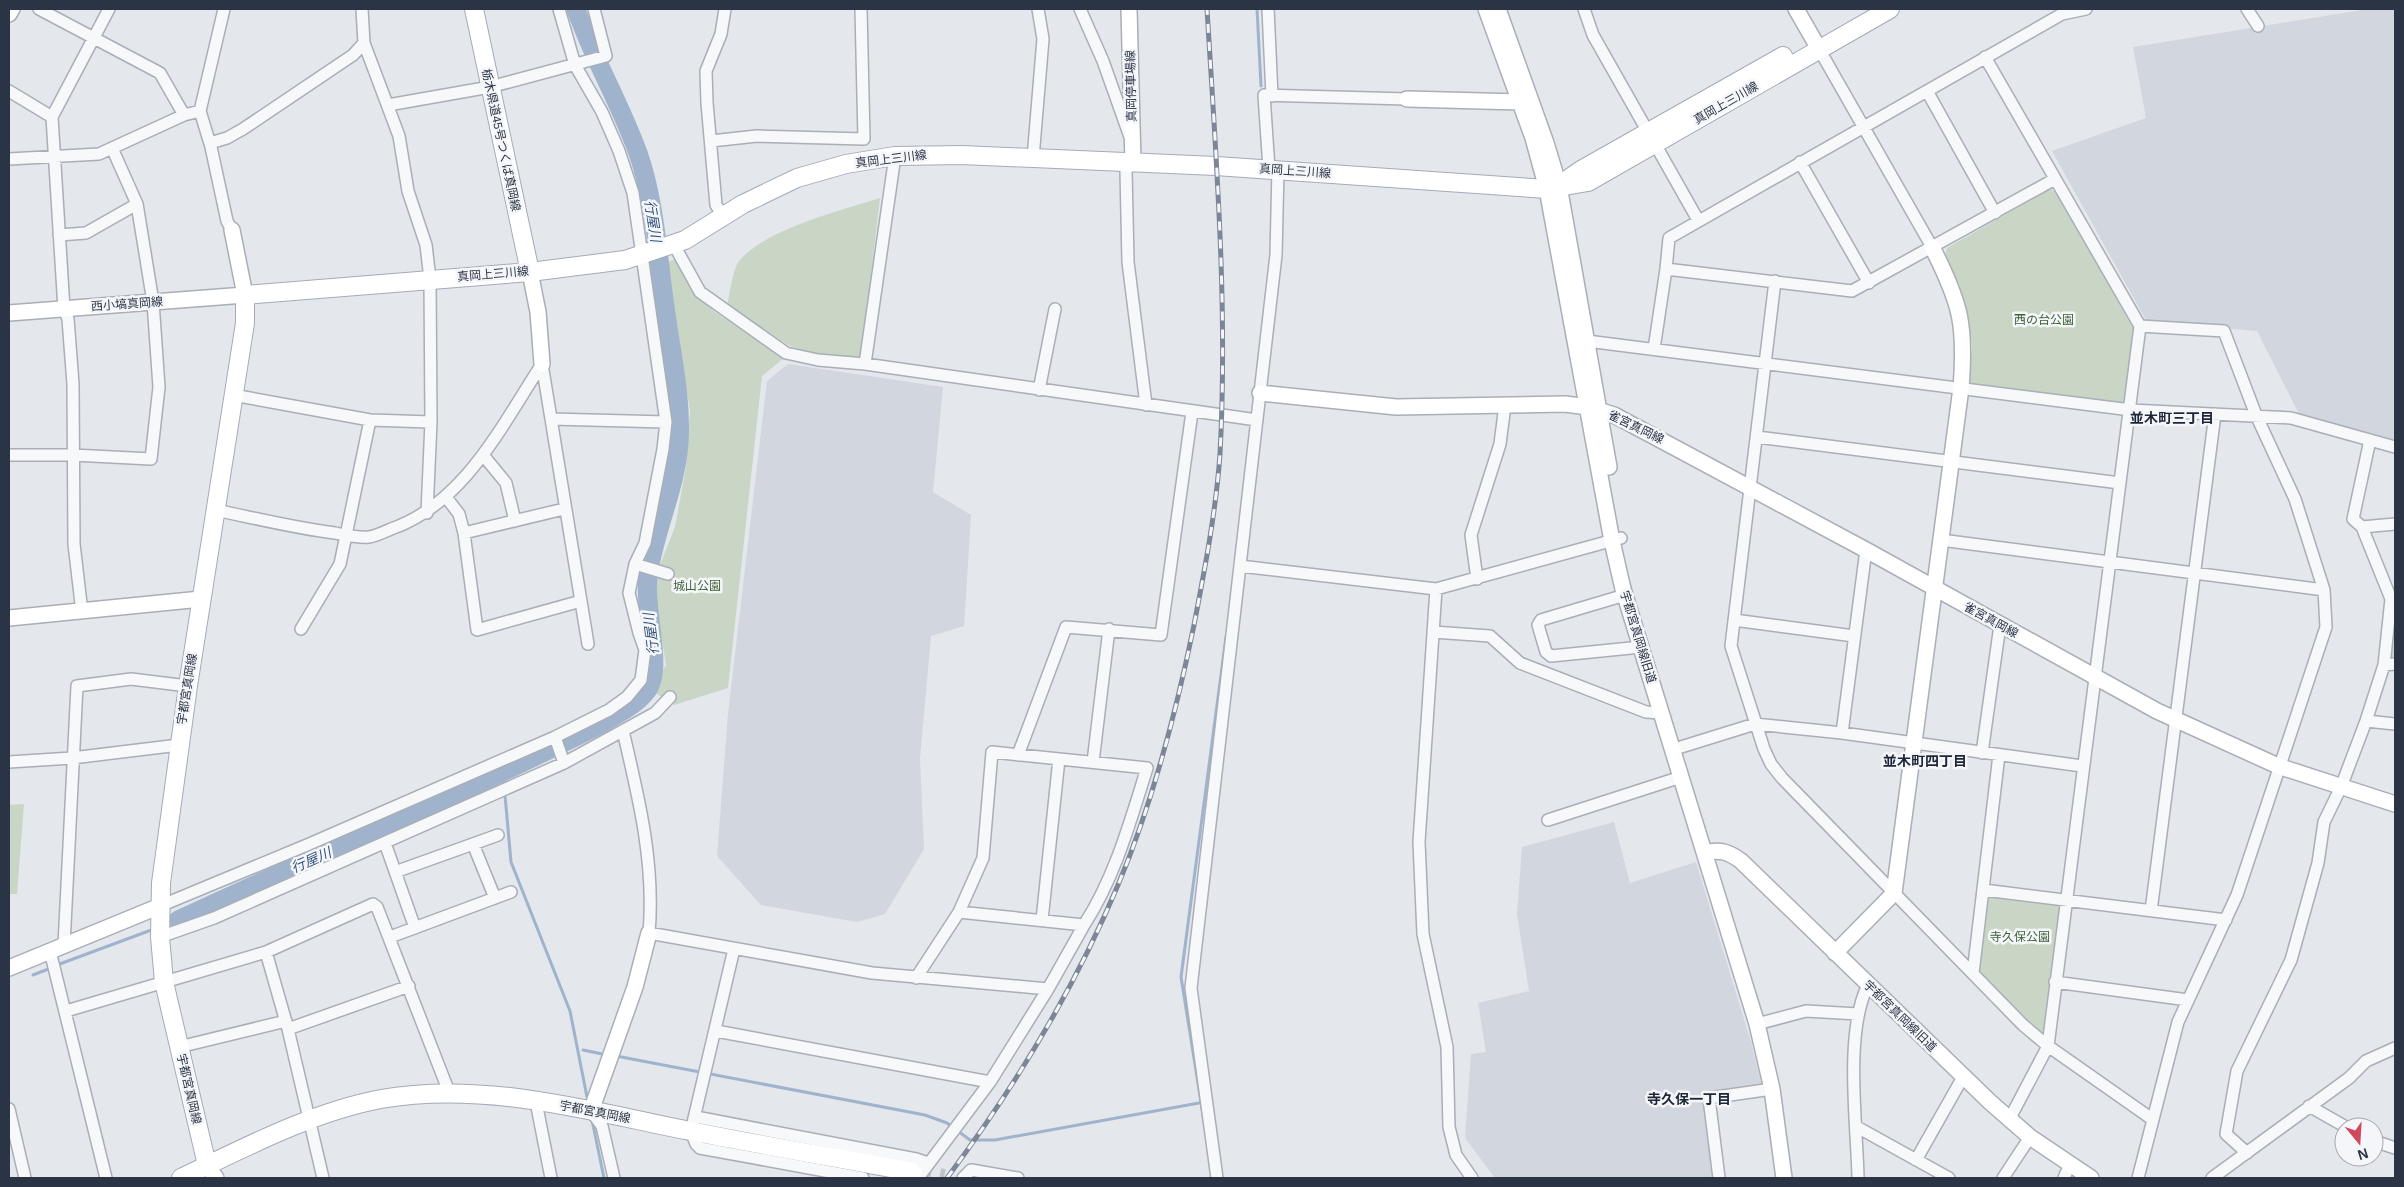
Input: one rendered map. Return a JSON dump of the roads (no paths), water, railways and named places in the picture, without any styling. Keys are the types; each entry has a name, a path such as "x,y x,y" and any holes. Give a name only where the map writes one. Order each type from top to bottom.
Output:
{"main road":[{"name":"栃木県道45号つくば真岡線","path":"474,9 530,272"},
{"name":"真岡上三川線","path":"1816,44 1867,9"},
{"name":"真岡上三川線","path":"244,295 530,272 607,263 656,251 743,204 797,178 846,164 896,156 934,154 1273,169 1553,187 1581,170 1652,138 1816,44 1890,9"},
{"name":"宇都宮真岡線","path":"244,295 245,323 179,745 164,849 160,906 160,937 164,982 209,1174 310,1120 381,1099 448,1092 479,1094 693,1124 916,1175"},
{"path":"181,1178 209,1174"}],"street":[{"path":"9,14 12,9"},
{"path":"39,9 160,73 184,114"},
{"path":"82,612 74,544 73,384 68,319 64,309 52,117 109,9"},
{"path":"224,9 200,110 210,143 227,221 232,230 244,295"},
{"path":"362,9 364,43 399,136 408,191 424,236 430,279 431,422 427,513"},
{"path":"559,9 577,64 602,112 626,168 638,220 656,251 700,292 786,353 818,360 865,364 1257,420"},
{"path":"388,105 490,88 606,56 594,9"},
{"path":"723,216 716,205 706,71 721,34 725,9"},
{"path":"712,142 757,136 864,139 861,9"},
{"path":"1033,158 1043,39 1038,9"},
{"path":"1080,9 1103,60 1132,142"},
{"name":"真岡停車場線","path":"1129,9 1133,163"},
{"path":"1268,9 1272,96"},
{"path":"1486,9 1553,187"},
{"path":"1260,393 1396,407 1565,404 1594,408 1546,142 1498,9"},
{"path":"1584,9 1593,35 1698,220"},
{"path":"1796,9 1932,247 1950,285 1961,319 1963,336 1961,388 1894,893 1835,953"},
{"path":"1654,349 1669,238 2069,10 2086,9"},
{"path":"2247,9 2258,26"},
{"path":"210,143 227,138 243,129 352,54 364,43"},
{"path":"1985,57 2140,326 2131,410 2082,766 2048,1046 2009,1120"},
{"path":"9,91 52,117"},
{"path":"1927,91 1995,213"},
{"path":"1217,1178 1191,988 1276,255 1273,169 1264,95 1520,102"},
{"path":"9,159 98,154 184,114 200,110"},
{"path":"9,456 73,455 151,459 159,387 153,302 137,204 112,148"},
{"path":"865,364 896,156"},
{"path":"1800,162 1868,283"},
{"path":"1133,163 1126,170 1126,237 1146,405"},
{"path":"1666,268 1852,291 2055,179"},
{"name":"雀宮真岡線","path":"1553,187 1587,341 1594,408 1626,420 2175,719 2278,766 2395,804"},
{"path":"59,235 86,233 137,204"},
{"path":"9,968 282,856 555,737 609,710 627,697 640,680 645,650 629,593 635,564 645,543 663,449 666,422 656,251"},
{"path":"530,272 538,312 542,364 564,509 588,644"},
{"path":"1776,281 1731,646 1755,724 1771,764 1782,778 2023,1025 2048,1046 2152,1119"},
{"name":"西小塙真岡線","path":"9,313 244,295"},
{"path":"1039,390 1055,309"},
{"path":"2138,1178 2178,1022 2237,894 2278,766 2326,627 2324,590 2295,499 2256,416 2224,332 2140,326"},
{"path":"1587,341 2131,410 2291,418 2395,447"},
{"path":"215,510 308,530 348,535 369,536 396,527 427,513 446,497 482,455 542,364"},
{"path":"233,395 370,420 431,422"},
{"path":"1477,579 1471,535 1500,444 1505,404"},
{"name":"宇都宮真岡線旧道","path":"1594,408 1625,595 1681,777 1710,852"},
{"path":"1018,754 1066,626 1161,635 1192,412"},
{"path":"2151,911 2215,414"},
{"path":"551,419 666,422"},
{"path":"301,629 340,564 348,535 370,420"},
{"path":"1757,437 2120,483"},
{"path":"2247,1153 2226,1134 2237,1072 2284,978 2291,960 2318,863 2324,822 2341,787 2390,664 2391,599 2362,526 2353,519 2370,440"},
{"path":"482,455 506,483 515,521"},
{"path":"446,497 459,514 464,532 477,630 581,601"},
{"path":"464,532 564,509"},
{"path":"2362,526 2395,524"},
{"path":"1240,566 1436,589 1617,540"},
{"name":"宇都宮真岡線旧道","path":"1617,540 1681,747 1710,852"},
{"path":"1941,540 2324,590"},
{"path":"1842,733 1866,550"},
{"path":"635,564 668,574"},
{"path":"1436,589 1419,842 1423,934 1447,1047 1450,1127 1456,1155 1472,1178"},
{"path":"1625,595 1541,620 1538,625 1546,652 1551,656 1641,647"},
{"path":"9,618 201,599"},
{"path":"1734,620 1854,636"},
{"path":"1982,753 2000,625"},
{"path":"1093,762 1109,629"},
{"path":"1433,632 1490,636 1520,663 1646,712 1660,712"},
{"path":"106,1178 66,1011 57,948 77,686 131,679 188,686"},
{"path":"160,937 214,918 564,763 656,713 670,697"},
{"path":"2366,721 2395,724"},
{"path":"1681,747 1755,724 1842,733 2082,766"},
{"path":"614,1178 602,1126 591,1111 635,987 648,933 652,900 650,865 623,731"},
{"path":"555,737 564,763"},
{"path":"9,762 72,758 179,745"},
{"path":"916,978 959,912 983,858 992,752 1147,768 1124,841 1104,891 1048,989 990,1082 956,1129 916,1175"},
{"path":"1973,973 1999,755"},
{"path":"1042,920 1059,759"},
{"path":"1548,820 1681,777"},
{"path":"395,872 498,835"},
{"path":"385,843 415,928"},
{"path":"473,844 495,898"},
{"path":"1710,852 1782,1088 1793,1178"},
{"name":"宇都宮真岡線旧道","path":"1710,852 1726,852 1741,861 2009,1120 2030,1137 2091,1178"},
{"path":"1984,890 2226,920"},
{"path":"390,937 511,892"},
{"path":"66,1011 266,952 373,904 378,907 390,937 448,1092"},
{"path":"959,912 1084,925"},
{"path":"648,933 872,973 1048,989"},
{"path":"734,949 693,1124 696,1144 700,1148 863,1178"},
{"path":"266,952 287,1025 322,1178"},
{"path":"2055,982 2188,1000"},
{"path":"1858,1178 1854,1066 1858,1014 1862,997 1868,985"},
{"path":"179,1047 287,1025 409,986"},
{"path":"1762,1023 1806,1011 1858,1014"},
{"path":"1762,1023 1784,1178"},
{"path":"716,1031 990,1082"},
{"path":"2212,1178 2350,1078 2366,1061 2395,1048"},
{"path":"1916,1160 1963,1077"},
{"path":"1719,1178 1709,1098 1772,1089"},
{"path":"536,1102 551,1178"},
{"path":"2309,1106 2334,1120"},
{"path":"9,1109 25,1178"},
{"path":"693,1124 916,1159 928,1163"},
{"path":"1857,1127 1949,1178"},
{"path":"2003,1178 2030,1137"},
{"path":"9,1161 20,1156"},
{"path":"2064,1178 2070,1164"},
{"path":"963,1178 971,1170 1018,1178"}],"waterway":[{"name":"行屋川","path":"178,920 444,799 603,723 637,701 646,692 651,682 654,669 654,654 648,605 648,577 677,460 680,427 678,395 653,212 644,172 631,134 590,45 576,9"},
{"path":"1257,9 1261,86"},
{"path":"1206,1133 1181,977 1226,637"},
{"path":"503,773 511,862 570,1011 588,1102"},
{"name":"行屋川","path":"167,924 178,920"},
{"name":"行屋川","path":"57,965 154,929"},
{"name":"行屋川","path":"33,975 51,968"},
{"path":"583,1050 607,1055"},
{"path":"616,1056 925,1115 947,1123 970,1140 995,1140 1199,1103"},
{"path":"592,1120 604,1178"}],"tunnel":[{"path":"913,1172 944,1178"}],"railway":[{"path":"947,1178 996,1109 1041,1037 1101,924 1131,854 1153,789 1187,658 1213,518 1220,454 1222,398 1223,343 1220,232 1207,9"}],"district":[{"name":"並木町三丁目","path":"2172,418"},
{"name":"並木町四丁目","path":"1925,761"},
{"name":"寺久保一丁目","path":"1689,1099"}],"park label":[{"name":"西の台公園","path":"2044,320"},
{"name":"城山公園","path":"697,586"},
{"name":"寺久保公園","path":"2020,937"}]}
